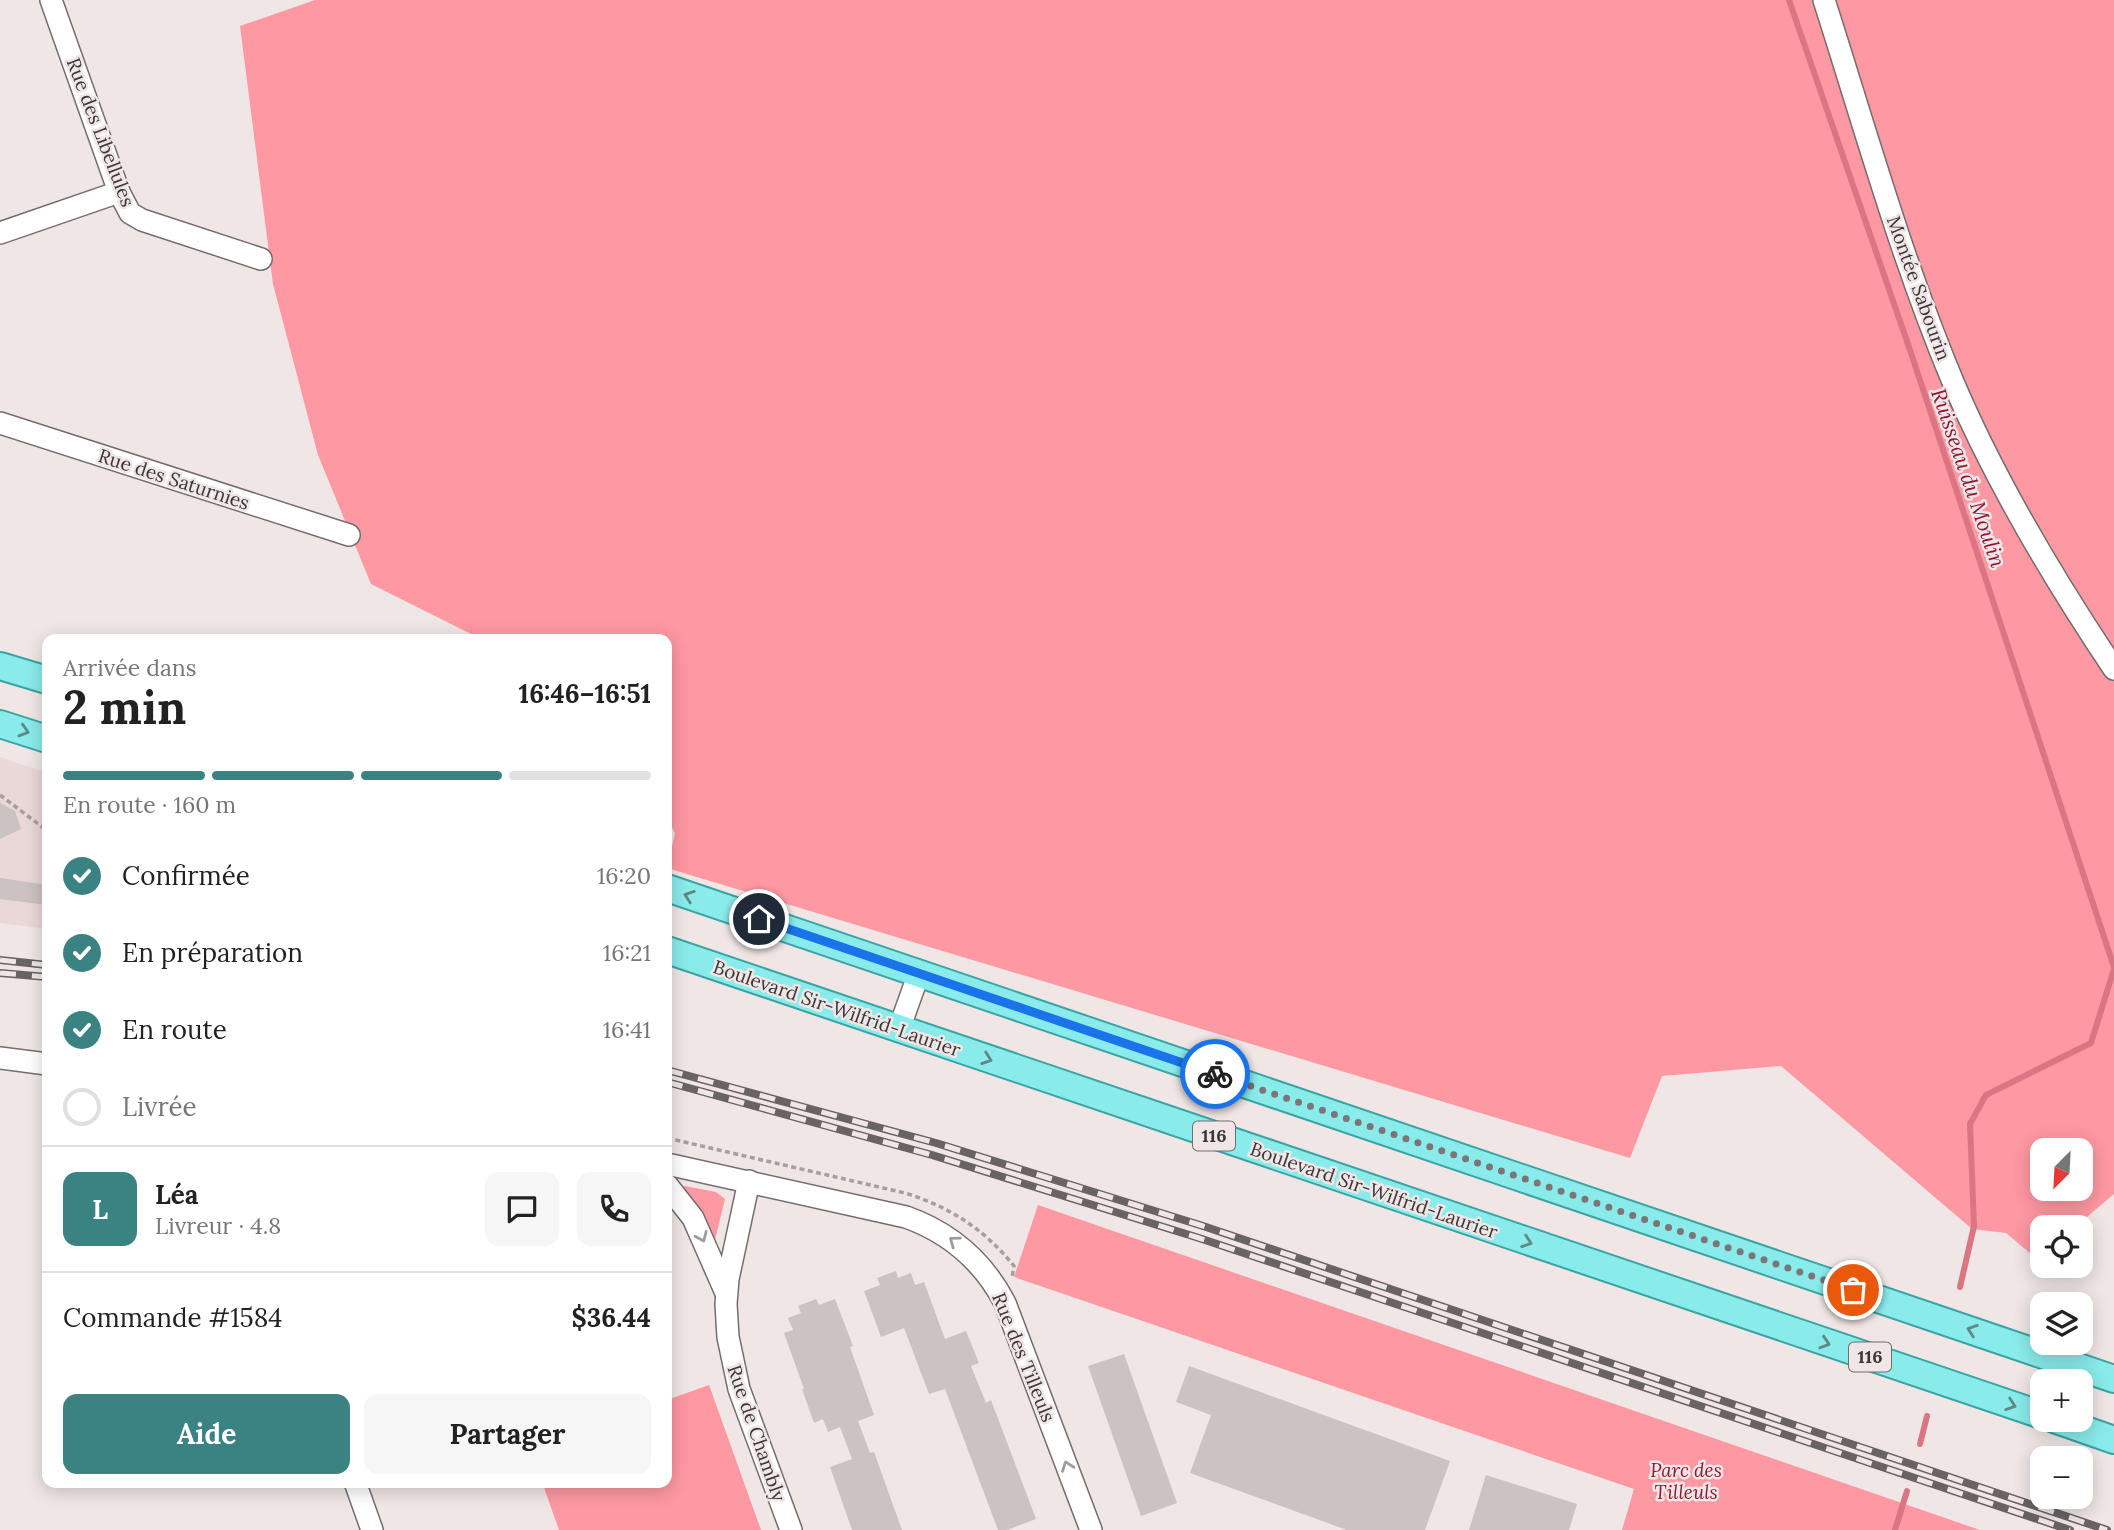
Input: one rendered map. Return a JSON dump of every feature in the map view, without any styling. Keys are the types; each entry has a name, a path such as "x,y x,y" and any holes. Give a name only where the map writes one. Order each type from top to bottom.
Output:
{"main road":[{"path":"0,666 42,679"},
{"path":"0,724 42,737"},
{"path":"672,890 2114,1379"},
{"name":"Boulevard Sir-Wilfrid-Laurier","path":"672,952 2030,1411"},
{"path":"2091,1432 2114,1440"}],"street":[{"name":"Rue des Libellules","path":"51,0 127,209 138,219 261,259"},
{"name":"Montée Sabourin","path":"1824,0 1911,269 1957,391 2042,557 2114,668"},
{"path":"0,233 119,192"},
{"name":"Rue des Saturnies","path":"0,423 349,535"},
{"path":"899,1029 919,973"},
{"path":"0,1058 42,1063"},
{"path":"672,1165 749,1181"},
{"name":"Rue de Chambly","path":"749,1181 732,1254 727,1294 727,1326 734,1370 791,1530"},
{"name":"Rue des Tilleuls","path":"749,1181 906,1217 943,1234 975,1259 992,1279 1006,1303 1091,1530"},
{"name":"Rue de Chambly","path":"672,1191 693,1218 727,1294"},
{"path":"357,1488 372,1530"}],"path":[{"path":"0,795 42,827"}],"shaded area":[{"path":"0,757 42,771 42,928 0,923"}],"green space":[{"path":"315,0 2114,0 2114,1194 2089,1215 2030,1215 2030,1253 2006,1233 1972,1229 1781,1066 1662,1076 1630,1158 672,870 675,833 672,828 672,634 471,634 371,584 318,455 273,284 240,26"},
{"path":"683,1187 716,1192 725,1199 714,1244"},
{"name":"Parc des Tilleuls","path":"1038,1205 1980,1530 1622,1530 1634,1489 1014,1277"},
{"path":"709,1385 761,1530 559,1530 544,1488 672,1488 672,1398"}],"building":[{"path":"0,803 15,811 21,829 0,839"},
{"path":"0,878 42,884 42,904 0,899"},
{"path":"896,1271 898,1278 911,1273 915,1285 924,1282 945,1339 966,1331 979,1363 971,1366 986,1403 991,1400 1036,1519 1007,1530 998,1530 945,1389 929,1394 904,1328 881,1337 864,1291 880,1285 877,1278"},
{"path":"816,1299 819,1305 835,1299 853,1346 850,1347 874,1415 858,1421 870,1453 874,1452 902,1530 852,1530 830,1467 852,1459 840,1427 828,1432 823,1419 814,1423 784,1333 793,1330 788,1318 801,1313 798,1306"},
{"path":"1124,1354 1177,1503 1141,1516 1088,1366"},
{"path":"1189,1366 1450,1461 1425,1530 1347,1530 1190,1473 1211,1415 1176,1402"},
{"path":"1486,1475 1577,1504 1569,1530 1469,1530"}],"waterway":[{"name":"Ruisseau du Moulin","path":"1789,0 1910,350 2114,967"},
{"name":"Ruisseau du Moulin","path":"1960,1287 1974,1226 1970,1124 1986,1095 2091,1043 2114,969"},
{"name":"Ruisseau du Moulin","path":"1920,1444 1927,1416"},
{"name":"Ruisseau du Moulin","path":"1895,1530 1907,1491"}],"railway":[{"path":"0,960 42,964"},
{"path":"0,973 42,977"},
{"path":"672,1071 936,1143 1203,1226 2107,1530"},
{"path":"672,1083 932,1155 1199,1238 2070,1530"}],"way so far":[{"path":"1215,1074 1853,1290"}],"route":[{"path":"759,919 1215,1074"}]}
